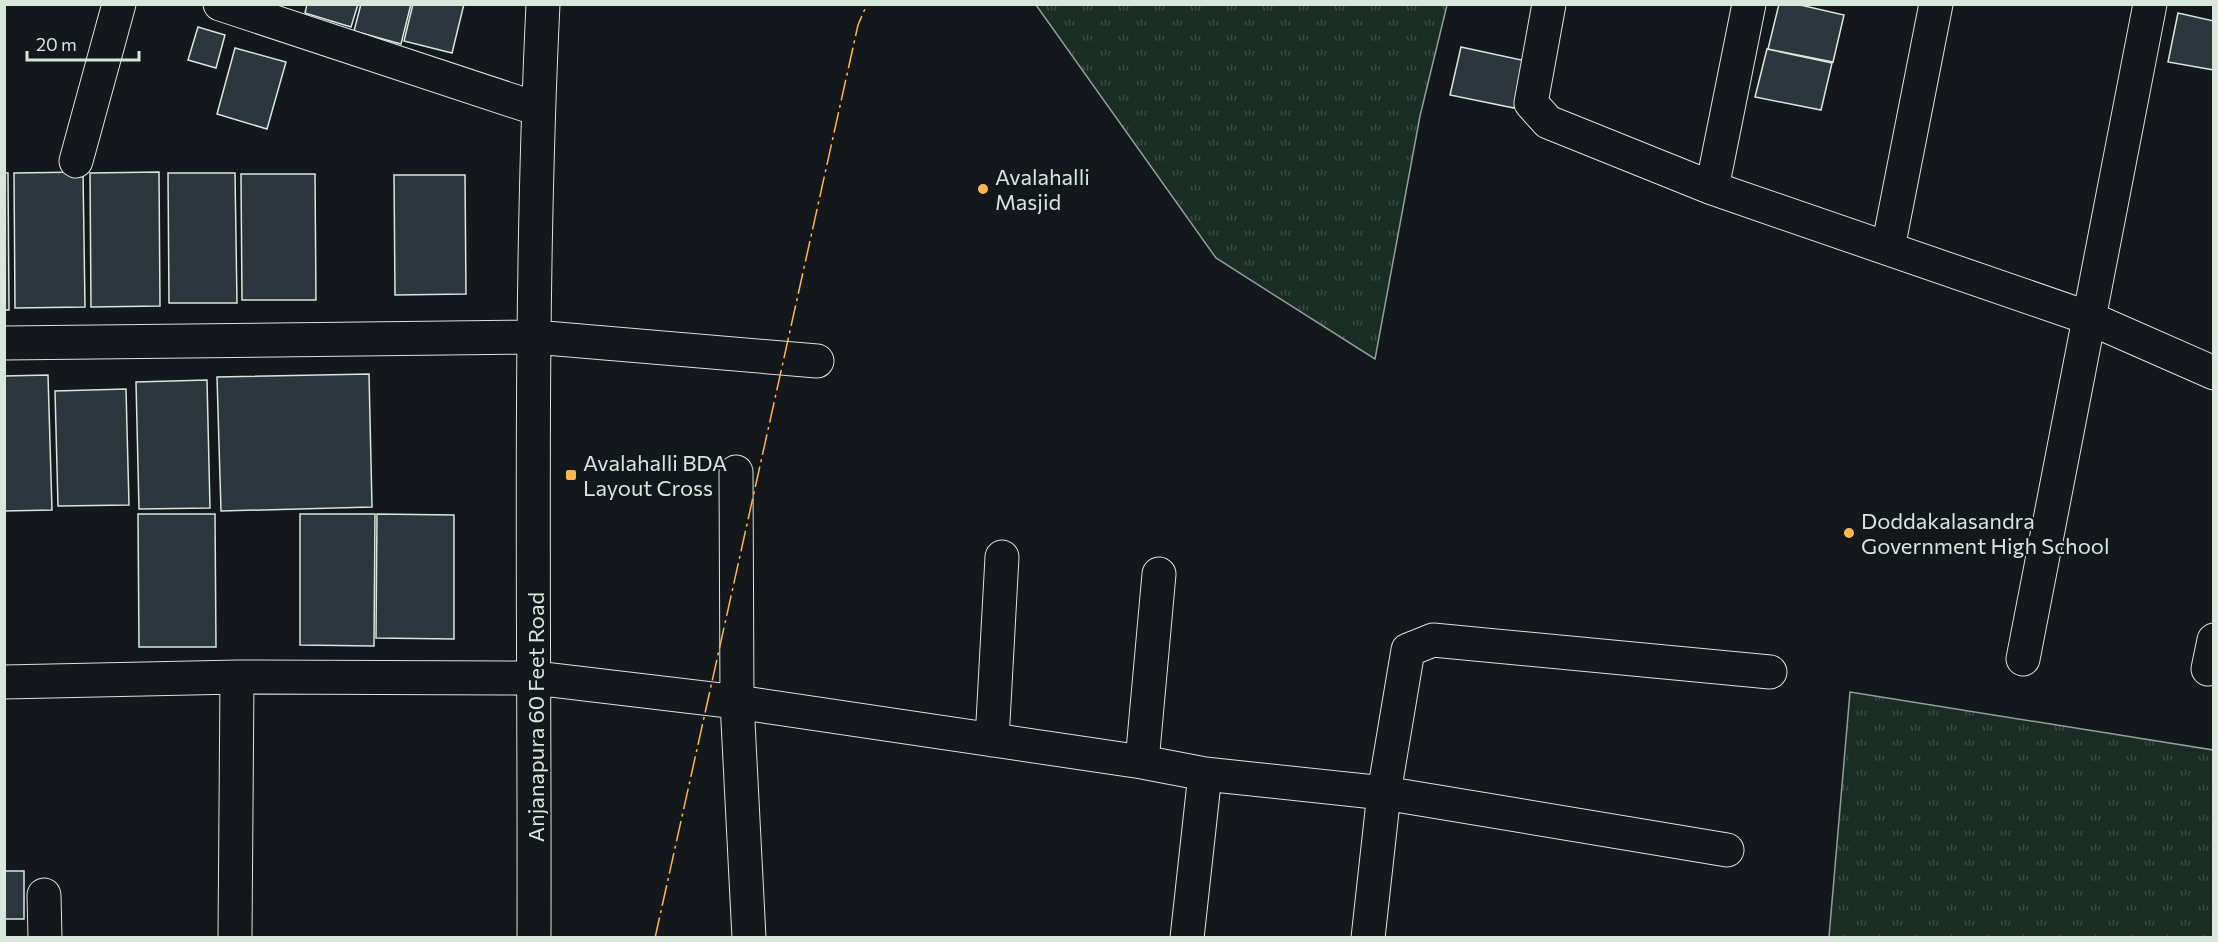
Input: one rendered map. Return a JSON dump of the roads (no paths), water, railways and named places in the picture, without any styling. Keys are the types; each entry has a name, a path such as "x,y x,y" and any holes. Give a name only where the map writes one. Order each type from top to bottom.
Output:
{"street":[{"path":"76,161 119,4"},
{"path":"220,4 538,109"},
{"name":"Anjanapura 60 Feet Road","path":"534,938 534,336 538,109 543,4"},
{"path":"1549,4 1531,103 1548,122 1712,188 2089,318 2214,373"},
{"path":"1712,188 1749,4"},
{"path":"1888,248 1936,4"},
{"path":"2023,658 2150,4"},
{"path":"4,343 534,336 817,361"},
{"path":"736,472 737,702 749,938"},
{"path":"992,740 1002,557"},
{"path":"1142,762 1159,574"},
{"path":"1368,938 1384,793 1408,650 1432,640 1770,672"},
{"path":"235,938 237,677"},
{"path":"4,682 237,677 535,678 737,702 1142,762 1205,774 1384,793 1727,850"},
{"path":"1187,938 1205,774"},
{"path":"44,895 45,938"}],"place":[{"name":"Avalahalli Masjid","path":"983,189"},
{"name":"Avalahalli BDA Layout Cross","path":"571,475"},
{"name":"Doddakalasandra Government High School","path":"1849,533"}]}
